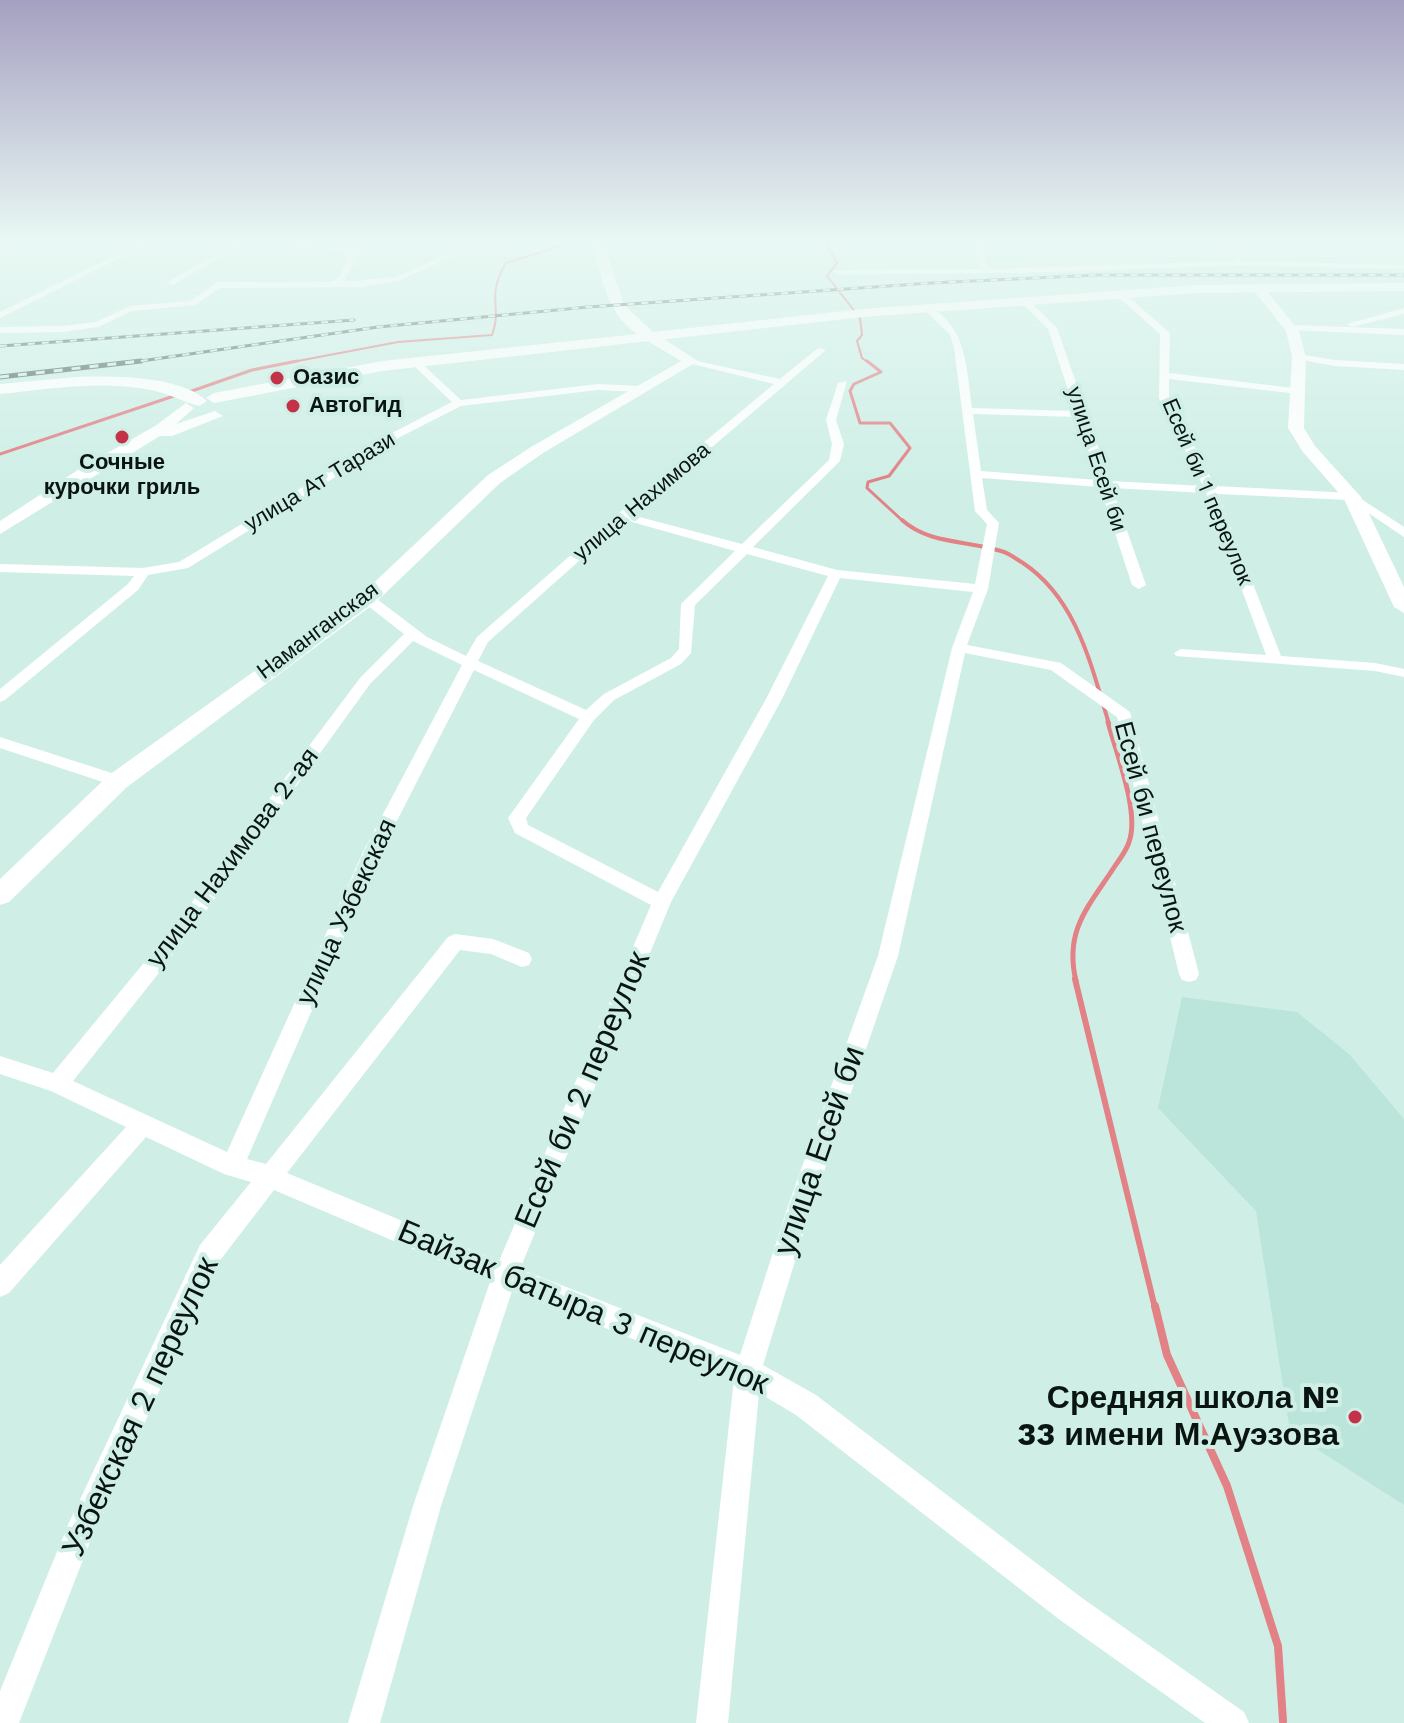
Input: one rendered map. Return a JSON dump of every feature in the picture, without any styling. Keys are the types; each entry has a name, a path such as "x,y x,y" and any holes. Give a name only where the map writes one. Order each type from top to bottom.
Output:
{"main road":[{"path":"590,343 618,331 618,318"},
{"path":"625,318 651,337"},
{"path":"639,318 651,337"},
{"path":"317,379 221,414 192,417 185,413 199,402 317,379 415,362 821,318"},
{"path":"0,389 118,382 157,385 199,402 231,402 231,408 221,414"}],"street":[{"path":"0,330 63,329 98,324 110,318"},
{"path":"938,318 954,334 975,474 1352,497"},
{"name":"улица Есей би","path":"1042,318 1052,328 1139,585"},
{"name":"Есей би 1 переулок","path":"1148,318 1165,333 1164,398 1211,490 1275,659"},
{"path":"1282,318 1290,328 1299,357 1296,428 1309,449 1352,497 1404,533"},
{"path":"1338,329 1377,318"},
{"path":"1290,328 1404,332"},
{"path":"651,337 691,361 783,383"},
{"name":"улица Нахимова","path":"470,661 482,640 623,516 821,350"},
{"path":"1299,357 1335,363 1404,367"},
{"name":"Наманганская","path":"0,895 118,781 258,676 368,599 494,479 537,450 691,361"},
{"path":"415,362 459,403"},
{"path":"1163,375 1298,391"},
{"path":"662,902 521,829 517,818 588,717 609,697 676,661 686,650 688,604 834,461 838,444 831,420 843,383"},
{"name":"улица Ат Тарази","path":"0,568 143,572 183,565 396,435 459,403 598,387 641,389"},
{"path":"0,529 79,477 137,445 199,402"},
{"path":"966,411 1081,414"},
{"path":"137,445 221,414"},
{"name":"улица Есей би","path":"712,1723 748,1371 800,1206 888,956 959,648 981,589 993,523 981,511 975,474"},
{"path":"1352,497 1404,607"},
{"path":"623,516 836,574 981,589"},
{"path":"0,697 133,587 143,572"},
{"name":"Есей би 2 переулок","path":"364,1723 427,1506 505,1276 662,902 774,699 836,574"},
{"path":"368,599 395,618 411,635 588,717"},
{"name":"улица Нахимова 2-ая","path":"57,1084 178,935 365,681 411,635"},
{"name":"Есей би переулок","path":"959,648 1056,666 1124,715 1189,974"},
{"path":"1181,653 1375,667 1404,673"},
{"name":"улица Узбекская","path":"232,1166 372,852 470,661"},
{"path":"0,742 118,781"},
{"name":"Узбекская 2 переулок","path":"3,1723 78,1535 209,1254 455,942 493,947 522,959"},
{"name":"Байзак батыра 3 переулок","path":"0,1065 57,1084 232,1166 269,1176 505,1276 748,1371 806,1405 1071,1609 1233,1723"},
{"path":"0,1284 141,1126"}],"shaded area":[{"path":"1182,997 1297,1012 1349,1054 1404,1119 1404,1505 1290,1432 1256,1211 1158,1108"}],"waterway":[{"path":"287,363 398,342 492,335 496,318"},
{"path":"860,318 862,335 857,341 862,358 869,363"},
{"path":"287,363 297,361"},
{"path":"867,361 881,372 854,384 850,391 860,423 890,423 910,448 889,476 868,482 867,488 904,522"},
{"path":"186,393 252,370 287,363"},
{"path":"0,454 177,395"},
{"path":"902,520 937,538 1004,552 1041,578 1057,595 1080,635 1109,724"},
{"path":"1076,981 1073,948 1081,920 1126,849 1132,830 1129,799 1108,722"},
{"path":"1075,979 1155,1308"},
{"path":"1155,1306 1167,1355 1227,1486 1278,1646 1283,1721"}],"railway":[{"path":"141,361 378,327 468,318"},
{"path":"0,346 354,320"},
{"path":"0,377 141,361"},
{"path":"127,363 141,361"}],"place":[{"name":"Оазис","path":"277,378"},
{"name":"АвтоГид","path":"293,406"},
{"name":"Сочные курочки гриль","path":"122,437"},
{"name":"Средняя школа № 33 имени М.Ауэзова","path":"1355,1417"}]}
